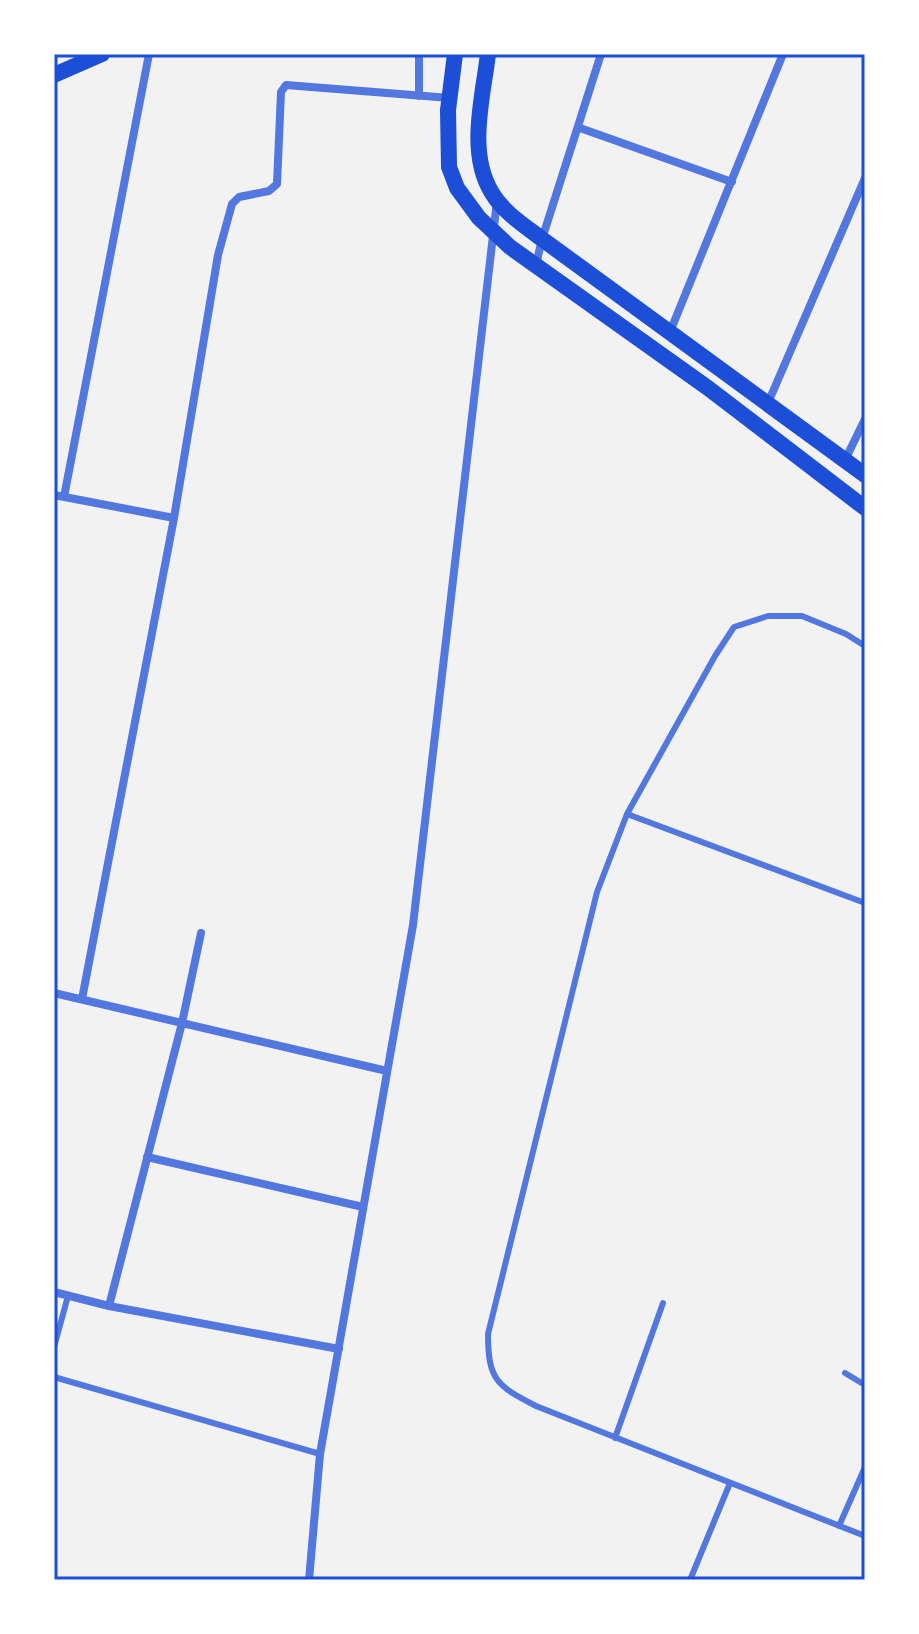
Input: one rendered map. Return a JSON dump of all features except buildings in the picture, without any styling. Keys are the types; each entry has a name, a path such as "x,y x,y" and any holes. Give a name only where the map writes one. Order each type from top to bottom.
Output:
{"main road":[{"path":"54,75 102,54"},
{"path":"455,54 450,98 449,167 468,206 493,231 536,265 708,388 865,508"},
{"path":"488,54 478,132 482,170 497,200 542,239 865,475"}],"street":[{"path":"149,54 59,496 174,518"},
{"path":"419,54 419,96"},
{"path":"536,265 601,54"},
{"path":"670,332 783,54"},
{"path":"82,999 174,518 218,255 229,209 239,197 269,191 277,184 283,88 292,84 450,98"},
{"path":"580,128 732,182"},
{"path":"768,403 865,178"},
{"path":"309,1580 320,1454 413,925 497,200"},
{"path":"845,460 865,419"},
{"path":"109,1306 182,1023 201,933"},
{"path":"54,993 387,1071"},
{"path":"147,1157 363,1207"},
{"path":"54,1292 109,1306 339,1349"}],"lane":[{"path":"865,646 846,634 802,616 768,616 734,627 627,814 597,892 488,1334 488,1362 502,1388 536,1406 865,1536"},
{"path":"627,814 865,903"},
{"path":"54,1347 68,1296"},
{"path":"615,1438 663,1303"},
{"path":"845,1373 865,1385"},
{"path":"54,1377 320,1454"},
{"path":"839,1526 865,1467"},
{"path":"690,1580 730,1483"}]}
